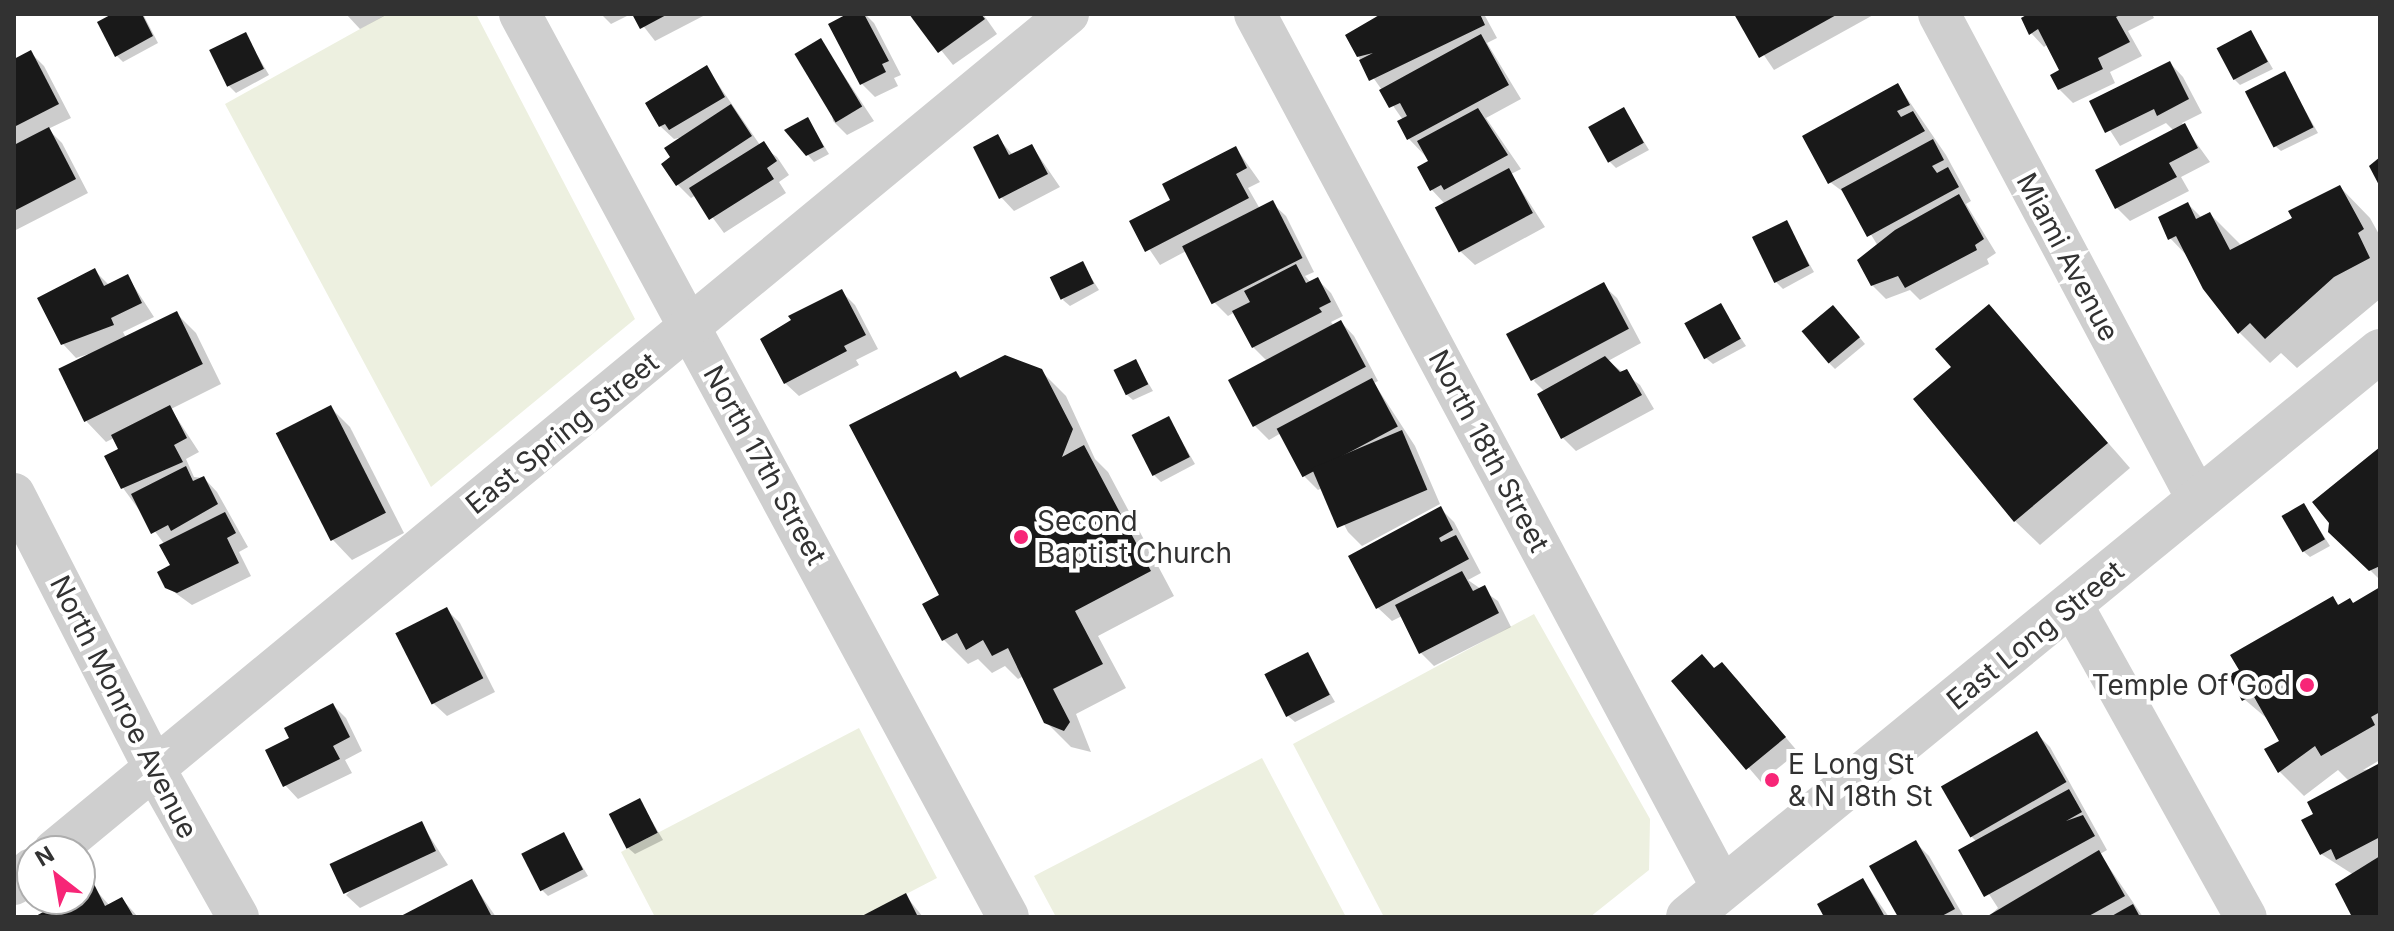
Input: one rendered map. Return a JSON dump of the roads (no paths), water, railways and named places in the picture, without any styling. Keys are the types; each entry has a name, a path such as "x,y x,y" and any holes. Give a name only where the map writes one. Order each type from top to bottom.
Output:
{"street":[{"name":"North 17th Street","path":"520,14 1008,917"},
{"name":"East Spring Street","path":"73,835 1068,14"},
{"name":"North 18th Street","path":"1255,14 1723,889"},
{"name":"Miami Avenue","path":"1939,14 2198,500"},
{"name":"East Long Street","path":"1688,917 2380,351"},
{"name":"North Monroe Avenue","path":"14,494 154,768 238,917"},
{"path":"2072,605 2246,917"}],"place":[{"name":"Second Baptist Church","path":"1021,537"},
{"name":"Temple Of God","path":"2307,685"},
{"name":"E Long St & N 18th St","path":"1772,780"}]}
